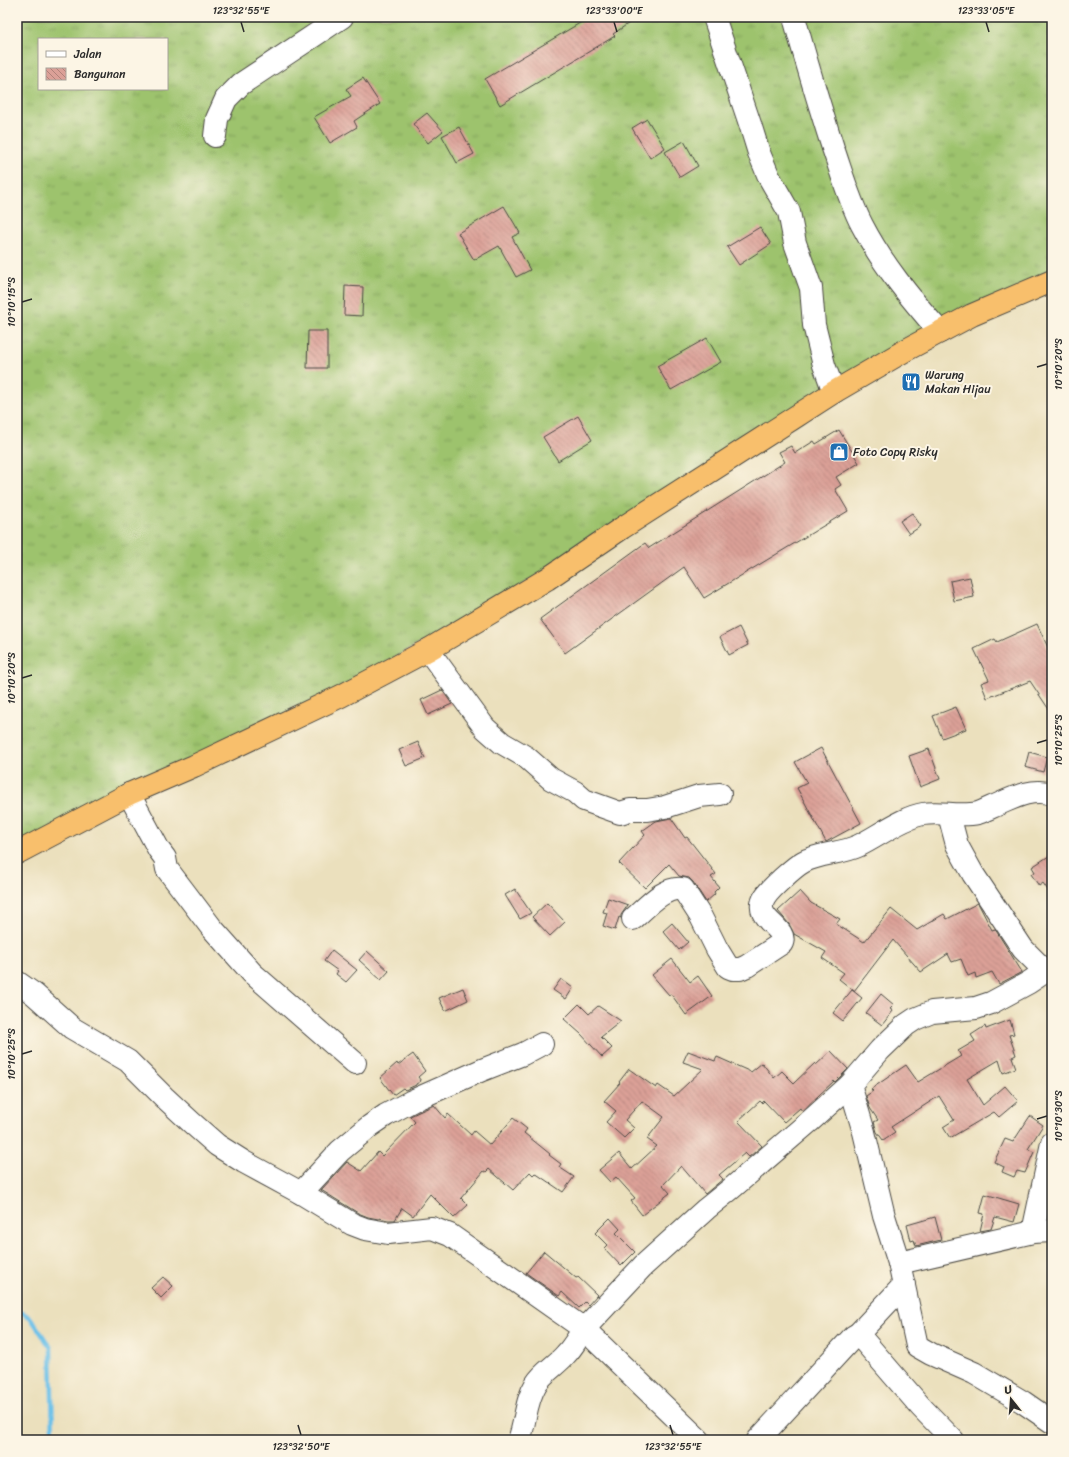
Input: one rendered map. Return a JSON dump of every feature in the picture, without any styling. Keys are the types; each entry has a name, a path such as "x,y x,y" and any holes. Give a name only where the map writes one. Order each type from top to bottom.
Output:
{"highway":[{"path":"17,853 129,794 194,766 341,696 428,650 547,579 622,528 834,392 972,315 1052,281"}],"street":[{"path":"215,136 217,119 226,99 241,84 342,17"},
{"path":"714,17 759,153 769,177 789,212 795,243 811,288 814,325 824,365 834,392"},
{"path":"794,17 814,86 851,202 862,225 884,261 915,304 940,332"},
{"path":"428,650 485,728 502,742 526,757 551,778 575,792 584,800 620,813 630,810 647,810 665,807 699,796 720,794"},
{"path":"633,919 667,892 675,888 683,889 701,917 728,967 740,969 782,943 782,936 763,914 761,905 766,895 802,863 858,846 904,821 921,814 934,812 949,815 978,813 1027,793 1044,791 1052,794"},
{"path":"129,794 159,850 165,858 167,869 216,933 252,973 354,1063"},
{"path":"519,1440 528,1401 536,1383 566,1354 584,1329 643,1266 706,1209 810,1122 850,1085 880,1050 906,1025 915,1019 932,1012 976,1008 991,1004 1049,969 1023,949 972,874 957,846 949,815"},
{"path":"17,982 34,994 72,1028 128,1061 164,1097 217,1145 244,1162 301,1193 352,1224 366,1229 388,1233 398,1233 432,1228 450,1235 584,1329 699,1440"},
{"path":"301,1193 340,1151 386,1115 412,1101 482,1070 523,1054 542,1044"},
{"path":"850,1085 864,1132 884,1216 899,1262 918,1346 931,1354 974,1373 1023,1402 1052,1422"},
{"path":"899,1262 1042,1231 1052,1143"},
{"path":"758,1440 854,1336 858,1334 904,1285"},
{"path":"858,1334 921,1408 953,1440"}],"green space":[{"path":"17,17 1052,17 1052,275 364,675 17,845"}],"building":[{"path":"590,17 638,17 613,34 615,36 500,105 485,79"},
{"path":"363,78 380,104 354,121 357,127 330,143 314,117 351,96 346,89"},
{"path":"427,113 443,131 428,143 413,124"},
{"path":"647,119 665,148 650,158 632,128"},
{"path":"459,127 474,154 457,163 442,136"},
{"path":"684,141 698,166 680,177 665,152"},
{"path":"504,206 520,233 512,237 530,270 516,277 499,246 474,260 458,233"},
{"path":"760,227 771,244 739,265 727,247"},
{"path":"345,286 363,287 362,316 344,315"},
{"path":"308,331 327,331 327,368 307,368"},
{"path":"707,338 721,362 671,390 657,366"},
{"path":"578,416 592,440 558,461 543,437"},
{"path":"839,430 859,463 836,477 841,485 835,489 848,511 704,598 684,567 565,653 540,619 645,543 649,548 785,462 779,452 791,446 795,453 814,441 816,444"},
{"path":"912,513 921,526 909,534 900,521"},
{"path":"970,577 974,597 954,601 950,581"},
{"path":"1037,624 1052,656 1052,714 1030,681 987,698 981,683 989,680 974,649 995,639 997,642"},
{"path":"739,627 748,645 729,655 720,637"},
{"path":"442,690 452,704 428,715 421,700"},
{"path":"956,707 966,729 942,738 933,716"},
{"path":"418,742 425,758 406,766 399,750"},
{"path":"821,748 861,823 826,842 797,788 807,783 795,762"},
{"path":"929,749 940,779 920,787 909,756"},
{"path":"1029,752 1047,757 1043,772 1025,767"},
{"path":"671,818 685,838 687,837 716,874 711,877 719,887 714,892 715,894 706,902 693,882 689,878 679,876 669,864 645,888 619,863 645,835 642,831 656,821"},
{"path":"1052,854 1052,896 1043,883 1039,886 1031,874 1035,872 1032,867"},
{"path":"515,889 531,913 520,919 505,895"},
{"path":"800,891 811,903 840,919 836,924 864,942 891,909 917,930 944,914 947,919 978,903 992,930 995,929 1022,972 999,984 992,972 976,978 975,973 968,976 961,959 952,962 948,954 921,972 893,940 854,991 839,979 844,973 822,958 826,952 794,934 789,924 778,911"},
{"path":"608,898 628,905 621,915 621,918 619,917 615,930 603,926 607,913 603,912"},
{"path":"547,903 565,922 550,936 532,917"},
{"path":"672,923 688,942 679,950 663,931"},
{"path":"332,950 357,970 346,982 336,974 338,971 324,961"},
{"path":"367,951 389,971 381,980 359,960"},
{"path":"672,959 690,982 698,976 712,996 686,1015 671,994 669,995 652,975"},
{"path":"561,979 573,988 566,999 553,990"},
{"path":"463,988 468,1000 445,1011 439,998"},
{"path":"852,990 862,998 843,1021 833,1013"},
{"path":"881,994 894,1005 890,1009 893,1011 882,1025 866,1013"},
{"path":"579,1004 589,1014 598,1006 621,1021 601,1037 612,1048 602,1057 581,1034 564,1019"},
{"path":"1010,1020 1014,1034 1009,1035 1016,1055 1012,1057 1016,1068 1003,1073 999,1060 967,1079 983,1105 1005,1086 1018,1101 999,1117 994,1112 950,1138 943,1127 954,1120 939,1096 891,1127 895,1132 883,1140 877,1132 874,1122 878,1120 870,1108 866,1096 873,1091 871,1089 906,1065 918,1082 961,1056 958,1051 975,1041 971,1035 985,1026 986,1029"},
{"path":"688,1051 715,1061 717,1057 751,1072 762,1063 774,1078 782,1071 794,1083 815,1063 816,1065 831,1051 848,1069 802,1111 800,1108 784,1122 764,1101 762,1103 760,1101 738,1121 762,1146 749,1157 745,1153 719,1175 723,1179 705,1194 681,1166 663,1185 670,1193 642,1215 631,1201 635,1198 616,1177 610,1182 599,1170 619,1153 632,1169 657,1146 647,1139 664,1117 642,1101 625,1120 634,1128 624,1138 606,1122 616,1111 604,1101 620,1083 619,1082 629,1069 656,1088 658,1085 674,1096 703,1069 683,1062"},
{"path":"413,1054 425,1071 418,1077 421,1081 405,1090 403,1088 393,1095 380,1078 397,1063 398,1065"},
{"path":"434,1105 445,1118 448,1114 471,1135 474,1131 490,1145 513,1118 527,1129 524,1133 561,1164 559,1167 574,1177 563,1192 535,1173 533,1175 530,1172 513,1190 489,1169 486,1172 484,1171 461,1198 468,1205 454,1218 430,1194 413,1216 402,1208 395,1220 388,1220 368,1217 358,1213 321,1190 347,1162 361,1171 378,1152 382,1156 415,1122 410,1116"},
{"path":"1030,1116 1043,1125 1028,1149 1034,1152 1025,1173 1017,1171 1014,1177 1002,1172 1004,1167 994,1162 1005,1139 1013,1142"},
{"path":"985,1194 1019,1204 1014,1222 995,1217 991,1229 980,1231 984,1214 980,1213"},
{"path":"935,1217 941,1240 916,1246 914,1240 911,1241 907,1225"},
{"path":"610,1218 620,1229 616,1233 635,1252 621,1266 604,1248 607,1245 595,1233"},
{"path":"544,1251 576,1278 578,1277 597,1295 588,1305 585,1302 579,1308 562,1292 559,1296 526,1273"},
{"path":"163,1277 173,1286 161,1298 151,1288"}],"waterway":[{"path":"17,1310 30,1317 51,1348 53,1440"}],"place":[{"name":"Warung Makan Hijau","path":"911,382"},
{"name":"Foto Copy Risky","path":"839,452"}]}
